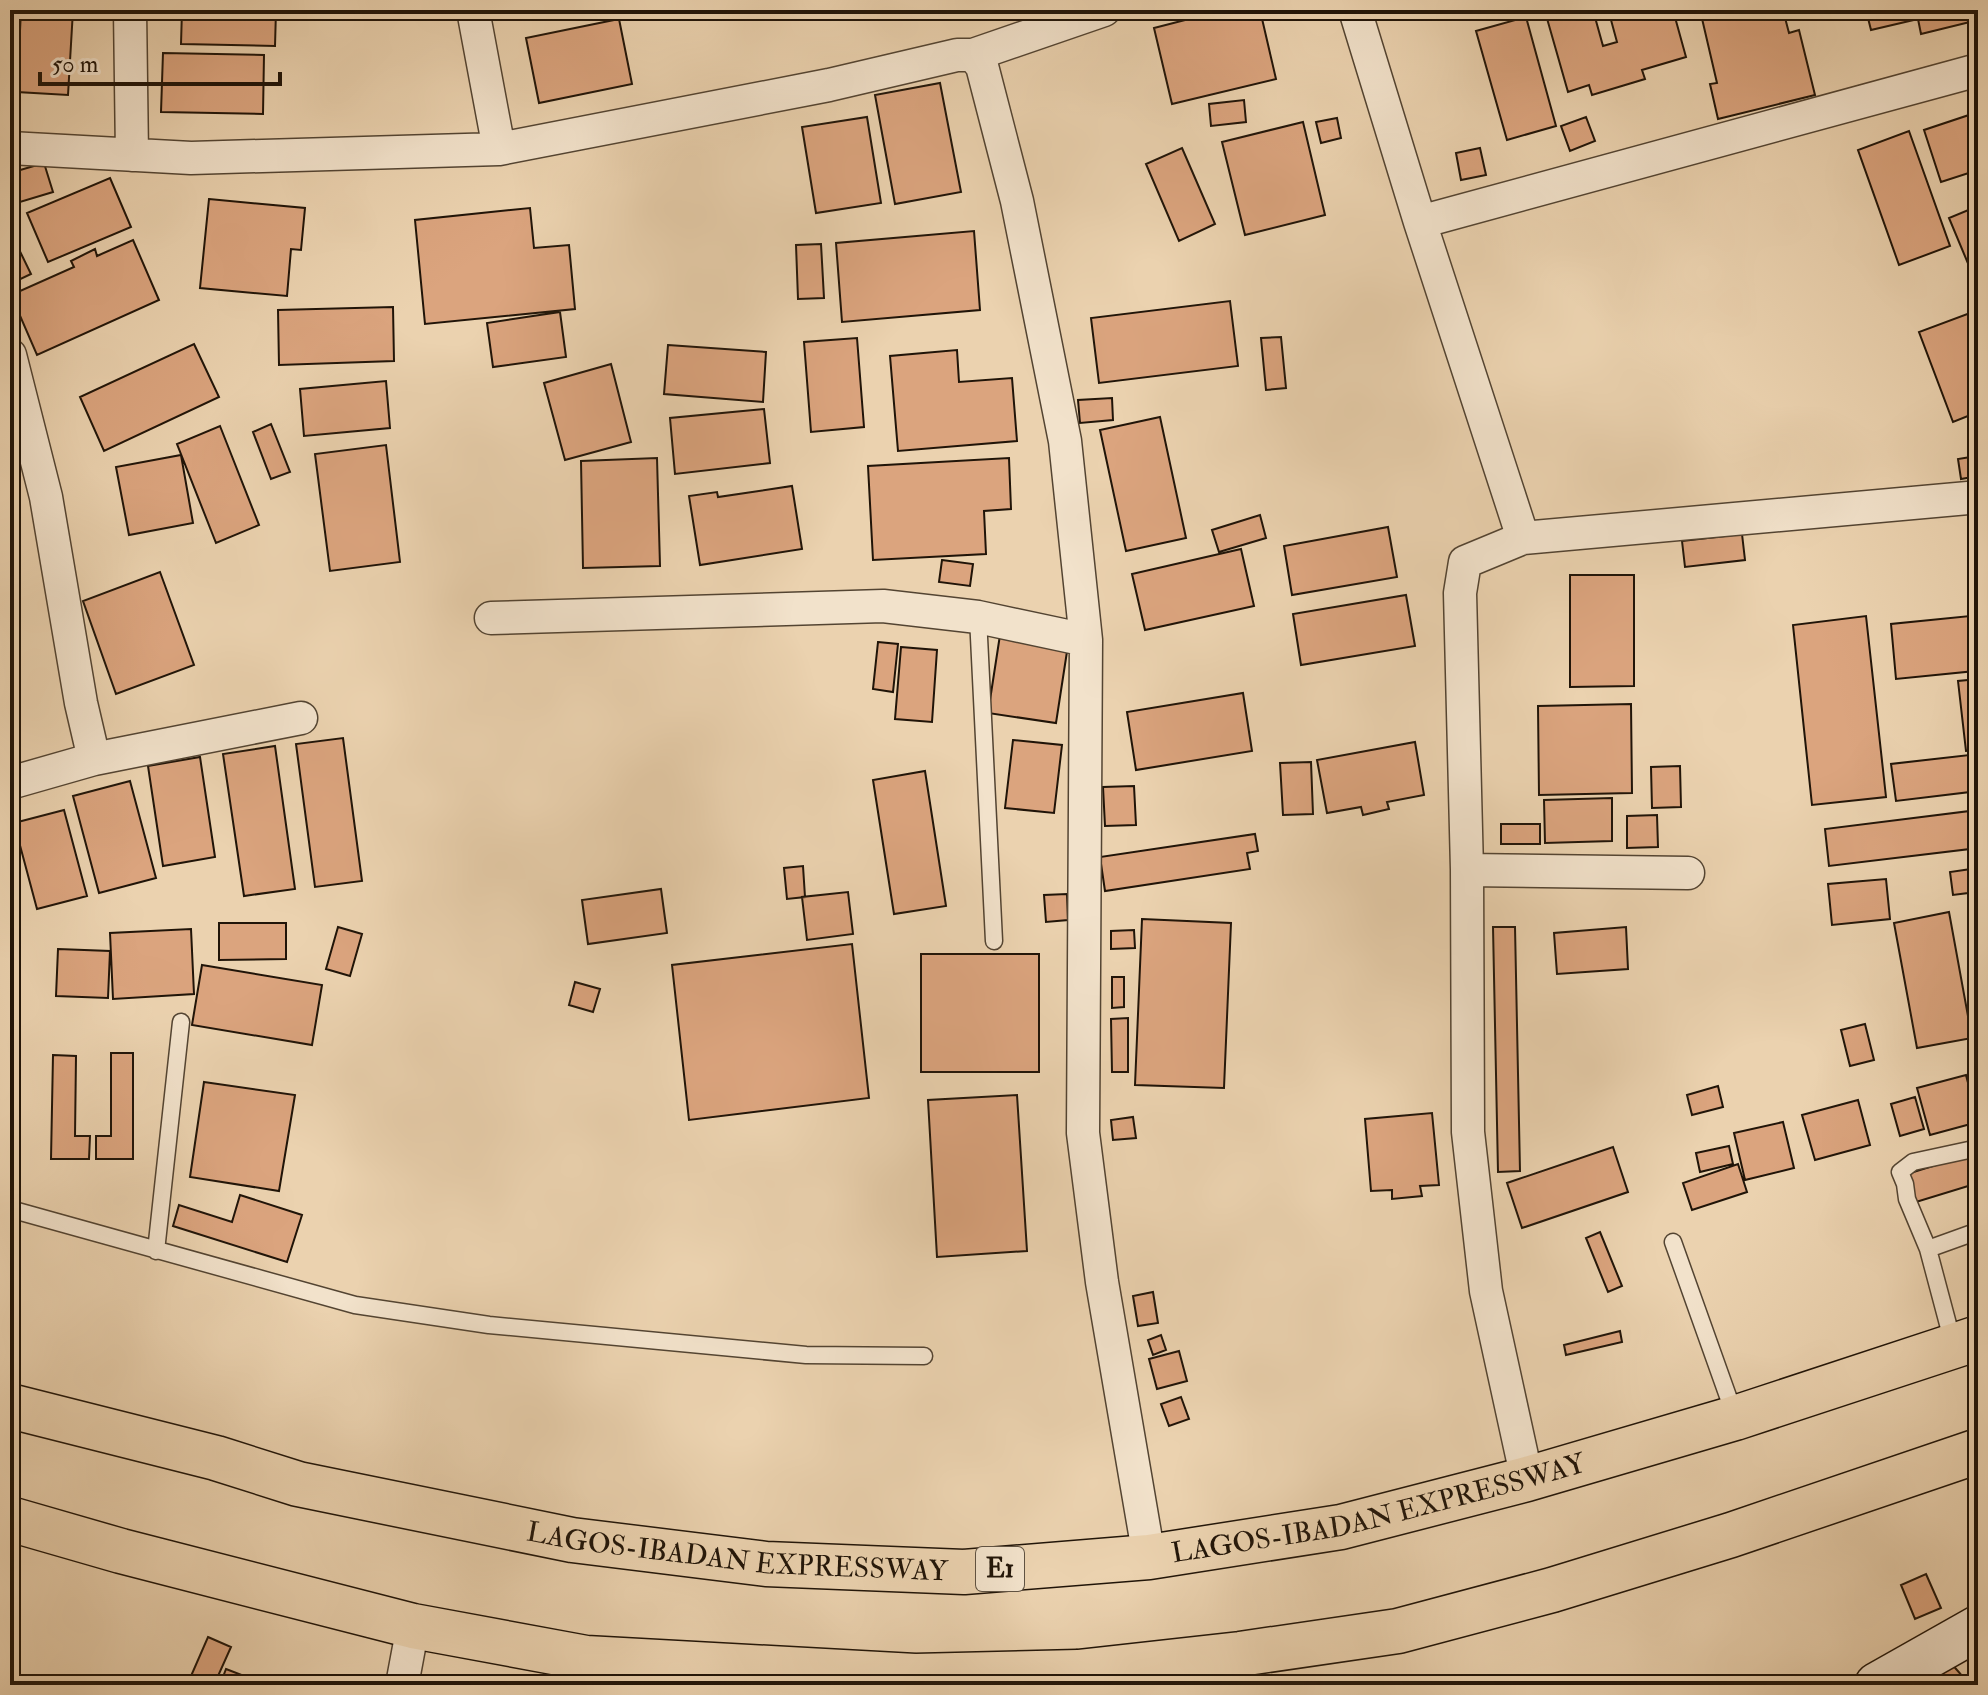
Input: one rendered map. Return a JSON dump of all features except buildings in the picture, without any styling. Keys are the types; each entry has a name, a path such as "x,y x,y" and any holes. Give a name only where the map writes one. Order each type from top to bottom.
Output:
{"highway":[{"name":"LAGOS-IBADAN EXPRESSWAY","path":"10,1406 216,1458 298,1484 572,1540 766,1564 964,1572 1149,1557 1341,1527 1527,1479 1735,1418 1966,1342"},
{"path":"10,1519 121,1551 413,1626 586,1658 719,1675 915,1676 1078,1672 1240,1654 1398,1631 1552,1590 1731,1535 1978,1451"}],"main road":[{"path":"1877,1685 1978,1628"}],"street":[{"path":"130,10 132,155"},
{"path":"473,10 499,149"},
{"path":"10,148 191,158 499,149 829,85 957,55 973,55 1104,10"},
{"path":"1355,10 1523,538"},
{"path":"973,55 982,66 1017,201 1065,441 1086,640 1083,1133 1102,1282 1149,1557"},
{"path":"1420,222 1978,70"},
{"path":"10,355 46,497 81,703 94,759"},
{"path":"1527,1479 1486,1291 1468,1132 1461,576 1465,562 1523,538 1978,499"},
{"path":"491,618 883,606 978,617 1086,640"},
{"path":"10,783 94,759 301,718"},
{"path":"1467,870 1688,873"},
{"path":"402,1685 413,1626"}],"lane":[{"path":"978,617 994,941"},
{"path":"156,1251 181,1022"},
{"path":"1966,1342 1907,1199 1900,1172 1913,1162 1978,1148"},
{"path":"10,1209 355,1305 489,1325 806,1355 924,1356"},
{"path":"1928,1249 1978,1231"},
{"path":"1673,1242 1735,1418"}]}
